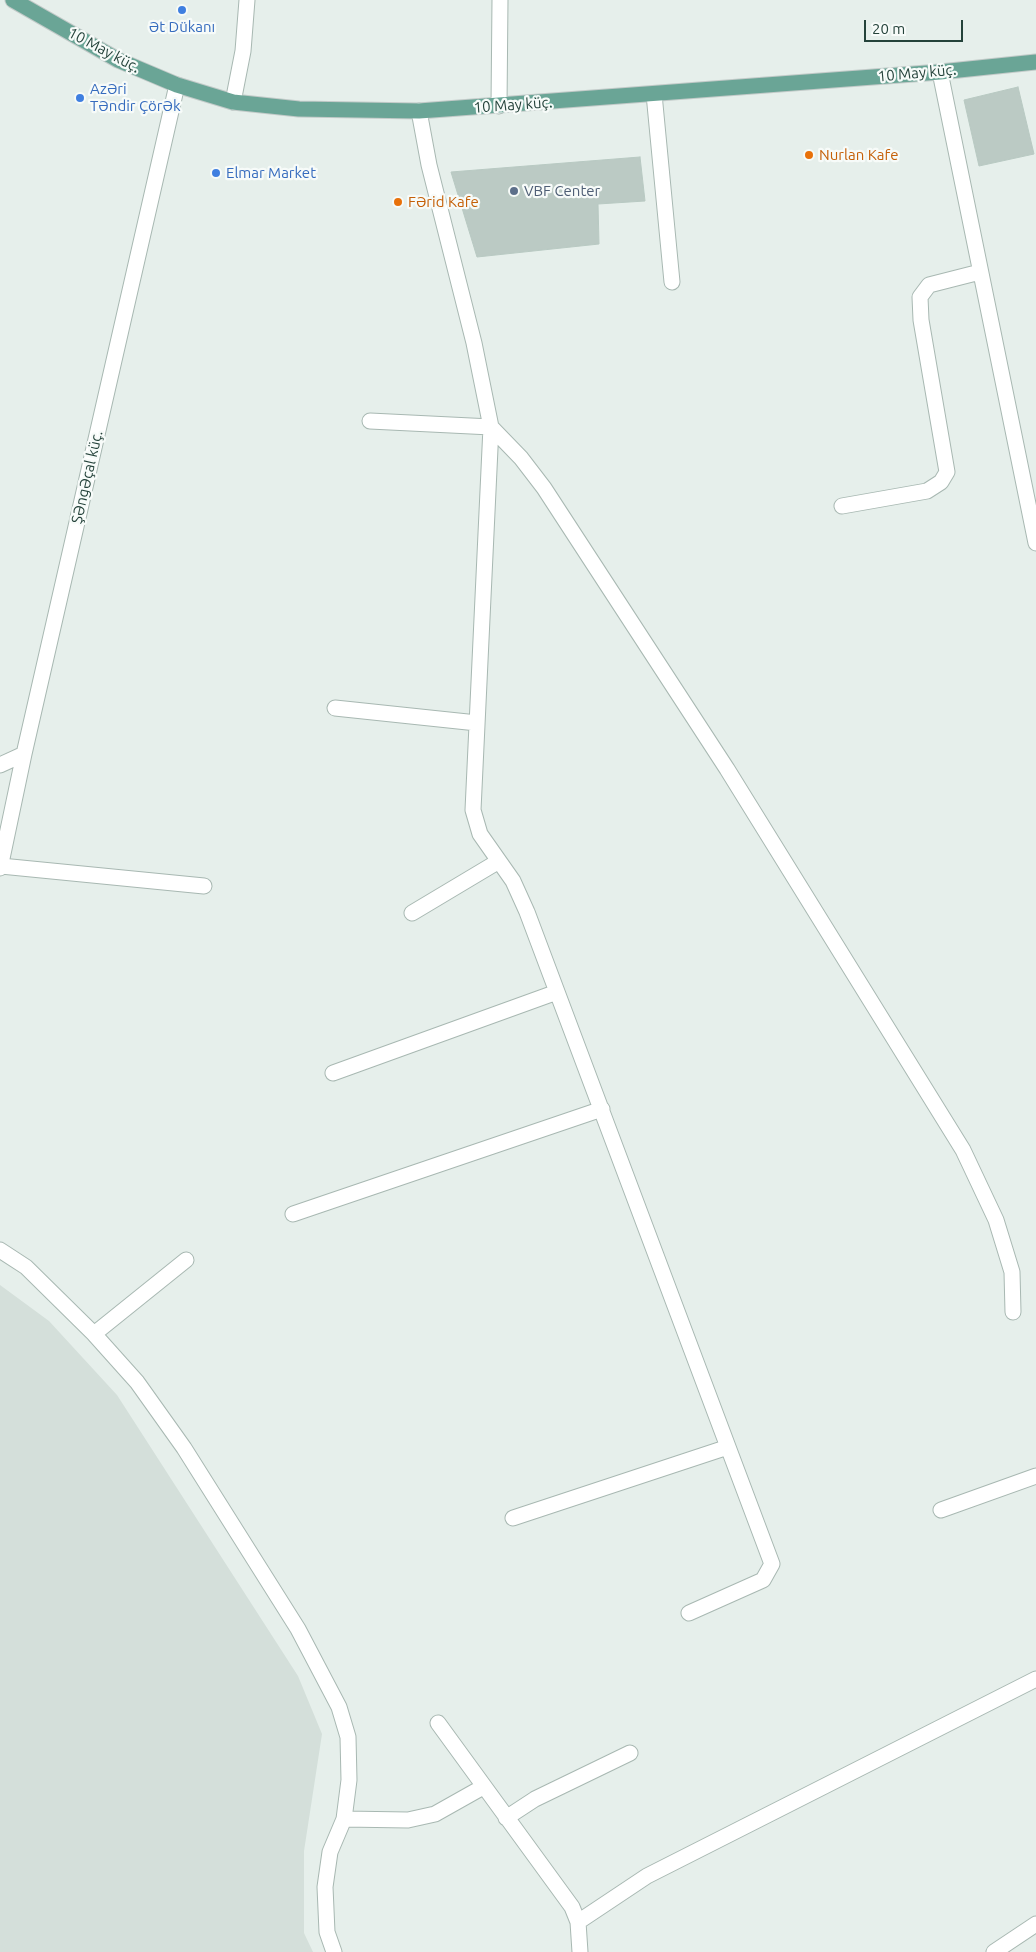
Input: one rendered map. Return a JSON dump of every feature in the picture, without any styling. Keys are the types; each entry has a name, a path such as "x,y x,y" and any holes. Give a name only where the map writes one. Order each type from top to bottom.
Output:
{"main road":[{"name":"10 May küç.","path":"13,0 118,60 177,85 233,102 299,109 419,111 499,106 940,72 1036,62"}],"street":[{"path":"233,102 243,51 247,0"},
{"path":"499,106 500,0"},
{"path":"940,72 1036,543"},
{"name":"Şəngəçal küç.","path":"0,867 24,754 177,85"},
{"path":"654,94 672,282"},
{"path":"419,111 429,166 474,343 491,427 473,810 480,834 513,881 527,912 772,1564 763,1580 689,1614"},
{"path":"842,506 927,491 941,482 946,472 921,320 920,297 929,286 980,272"},
{"path":"370,420 491,427 521,458 555,504 727,769 963,1150 996,1220 1012,1272 1014,1312"},
{"path":"335,708 477,723"},
{"path":"0,765 24,754"},
{"path":"412,913 500,861"},
{"path":"0,867 204,886"},
{"path":"333,1073 558,992"},
{"path":"293,1214 602,1109"},
{"path":"0,1250 26,1267 94,1334 137,1382 184,1448 298,1629 339,1707 348,1737 349,1780 344,1819 330,1852 324,1887 327,1932 334,1952"},
{"path":"94,1334 186,1260"},
{"path":"513,1518 728,1447"},
{"path":"941,1510 1036,1476"},
{"path":"578,1922 647,1876 1036,1679"},
{"path":"438,1723 572,1907 578,1922 580,1952"},
{"path":"506,1818 535,1799 630,1753"},
{"path":"344,1819 408,1820 435,1814 483,1786"},
{"path":"994,1952 1036,1924"}],"shaded area":[{"path":"0,1285 49,1321 117,1395 298,1676 322,1734 304,1851 304,1933 313,1952 0,1952"}],"building":[{"path":"1018,87 1034,154 979,166 964,100"},
{"path":"640,157 645,201 598,204 599,244 477,257 451,172"}],"place":[{"name":"Ət Dükanı","path":"182,10"},
{"name":"Azəri Təndir Çörək","path":"80,98"},
{"name":"Nurlan Kafe","path":"809,155"},
{"name":"Elmar Market","path":"216,173"},
{"name":"VBF Center","path":"514,191"},
{"name":"Fərid Kafe","path":"398,202"}]}
